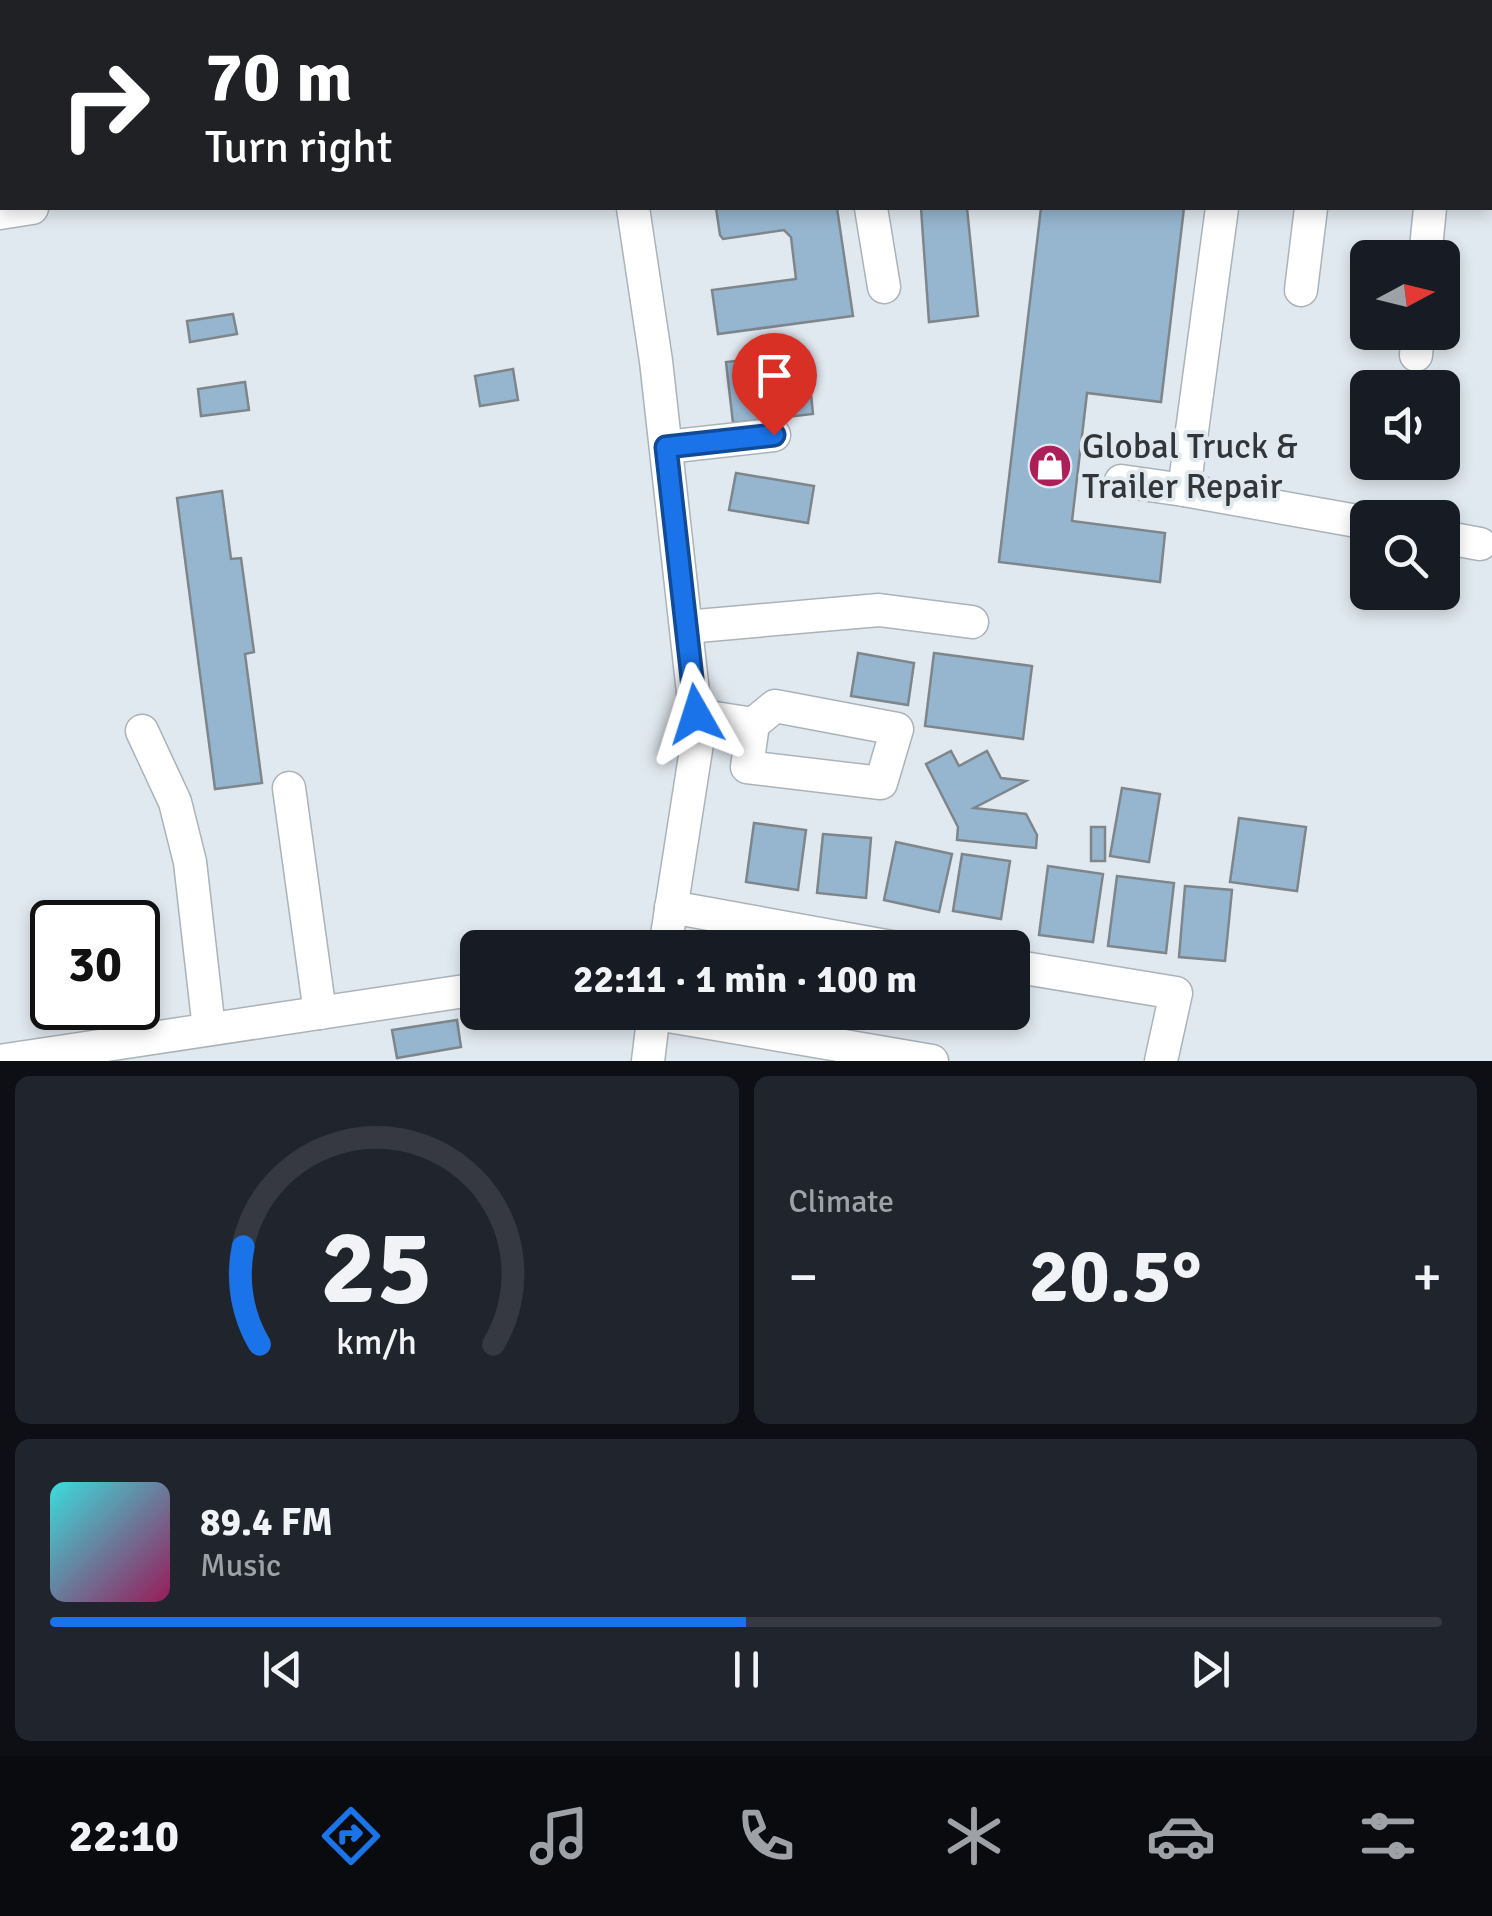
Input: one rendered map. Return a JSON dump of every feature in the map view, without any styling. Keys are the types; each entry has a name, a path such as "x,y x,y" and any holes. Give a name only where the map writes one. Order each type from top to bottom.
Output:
{"street":[{"path":"633,210 656,361 698,736 667,930"},
{"path":"871,210 884,286"},
{"path":"1184,490 1222,210"},
{"path":"1301,290 1311,210"},
{"path":"1427,240 1430,210"},
{"path":"666,447 774,435"},
{"path":"1121,481 1350,521"},
{"path":"1460,540 1480,544"},
{"path":"686,626 879,610 972,622"},
{"path":"696,714 754,724"},
{"path":"142,732 175,802 190,862 209,1029"},
{"path":"289,788 320,1013"},
{"path":"671,908 795,930"},
{"path":"1030,969 1176,993 1161,1061"},
{"path":"0,1060 460,992"},
{"path":"648,1061 652,1030"},
{"path":"733,1030 840,1053 932,1061"}],"building":[{"path":"716,210 837,210 853,316 718,334 712,290 796,279 791,237 784,230 723,239"},
{"path":"921,210 967,210 978,316 929,322"},
{"path":"1041,210 1184,210 1161,402 1087,393 1072,521 1165,533 1160,582 999,562"},
{"path":"233,314 237,334 190,342 187,321"},
{"path":"807,353 813,414 733,423 726,362"},
{"path":"513,369 518,400 480,406 475,376"},
{"path":"245,382 249,410 201,416 198,389"},
{"path":"736,473 814,486 808,523 729,510"},
{"path":"222,491 231,559 241,558 254,652 245,654 262,783 215,789 177,498"},
{"path":"858,653 914,663 908,705 851,696"},
{"path":"934,653 1032,666 1023,739 925,726"},
{"path":"951,751 959,766 987,751 1001,778 1026,781 974,808 1026,814 1037,835 1036,848 957,840 958,827 926,764"},
{"path":"1122,788 1160,794 1149,862 1110,856"},
{"path":"1239,818 1306,827 1297,891 1230,882"},
{"path":"754,823 806,830 798,890 746,882"},
{"path":"1091,827 1105,827 1105,861 1091,861"},
{"path":"823,834 871,838 866,898 817,893"},
{"path":"896,842 952,854 939,912 884,900"},
{"path":"962,854 1010,861 1001,919 953,911"},
{"path":"1048,866 1103,874 1093,942 1039,935"},
{"path":"1117,876 1174,883 1166,953 1108,946"},
{"path":"1185,886 1232,890 1225,961 1179,957"},
{"path":"457,1020 461,1047 397,1058 392,1030"}],"place":[{"name":"Global Truck & Trailer Repair","path":"1050,466"}],"route":[{"path":"696,714 666,447 774,435"}]}
